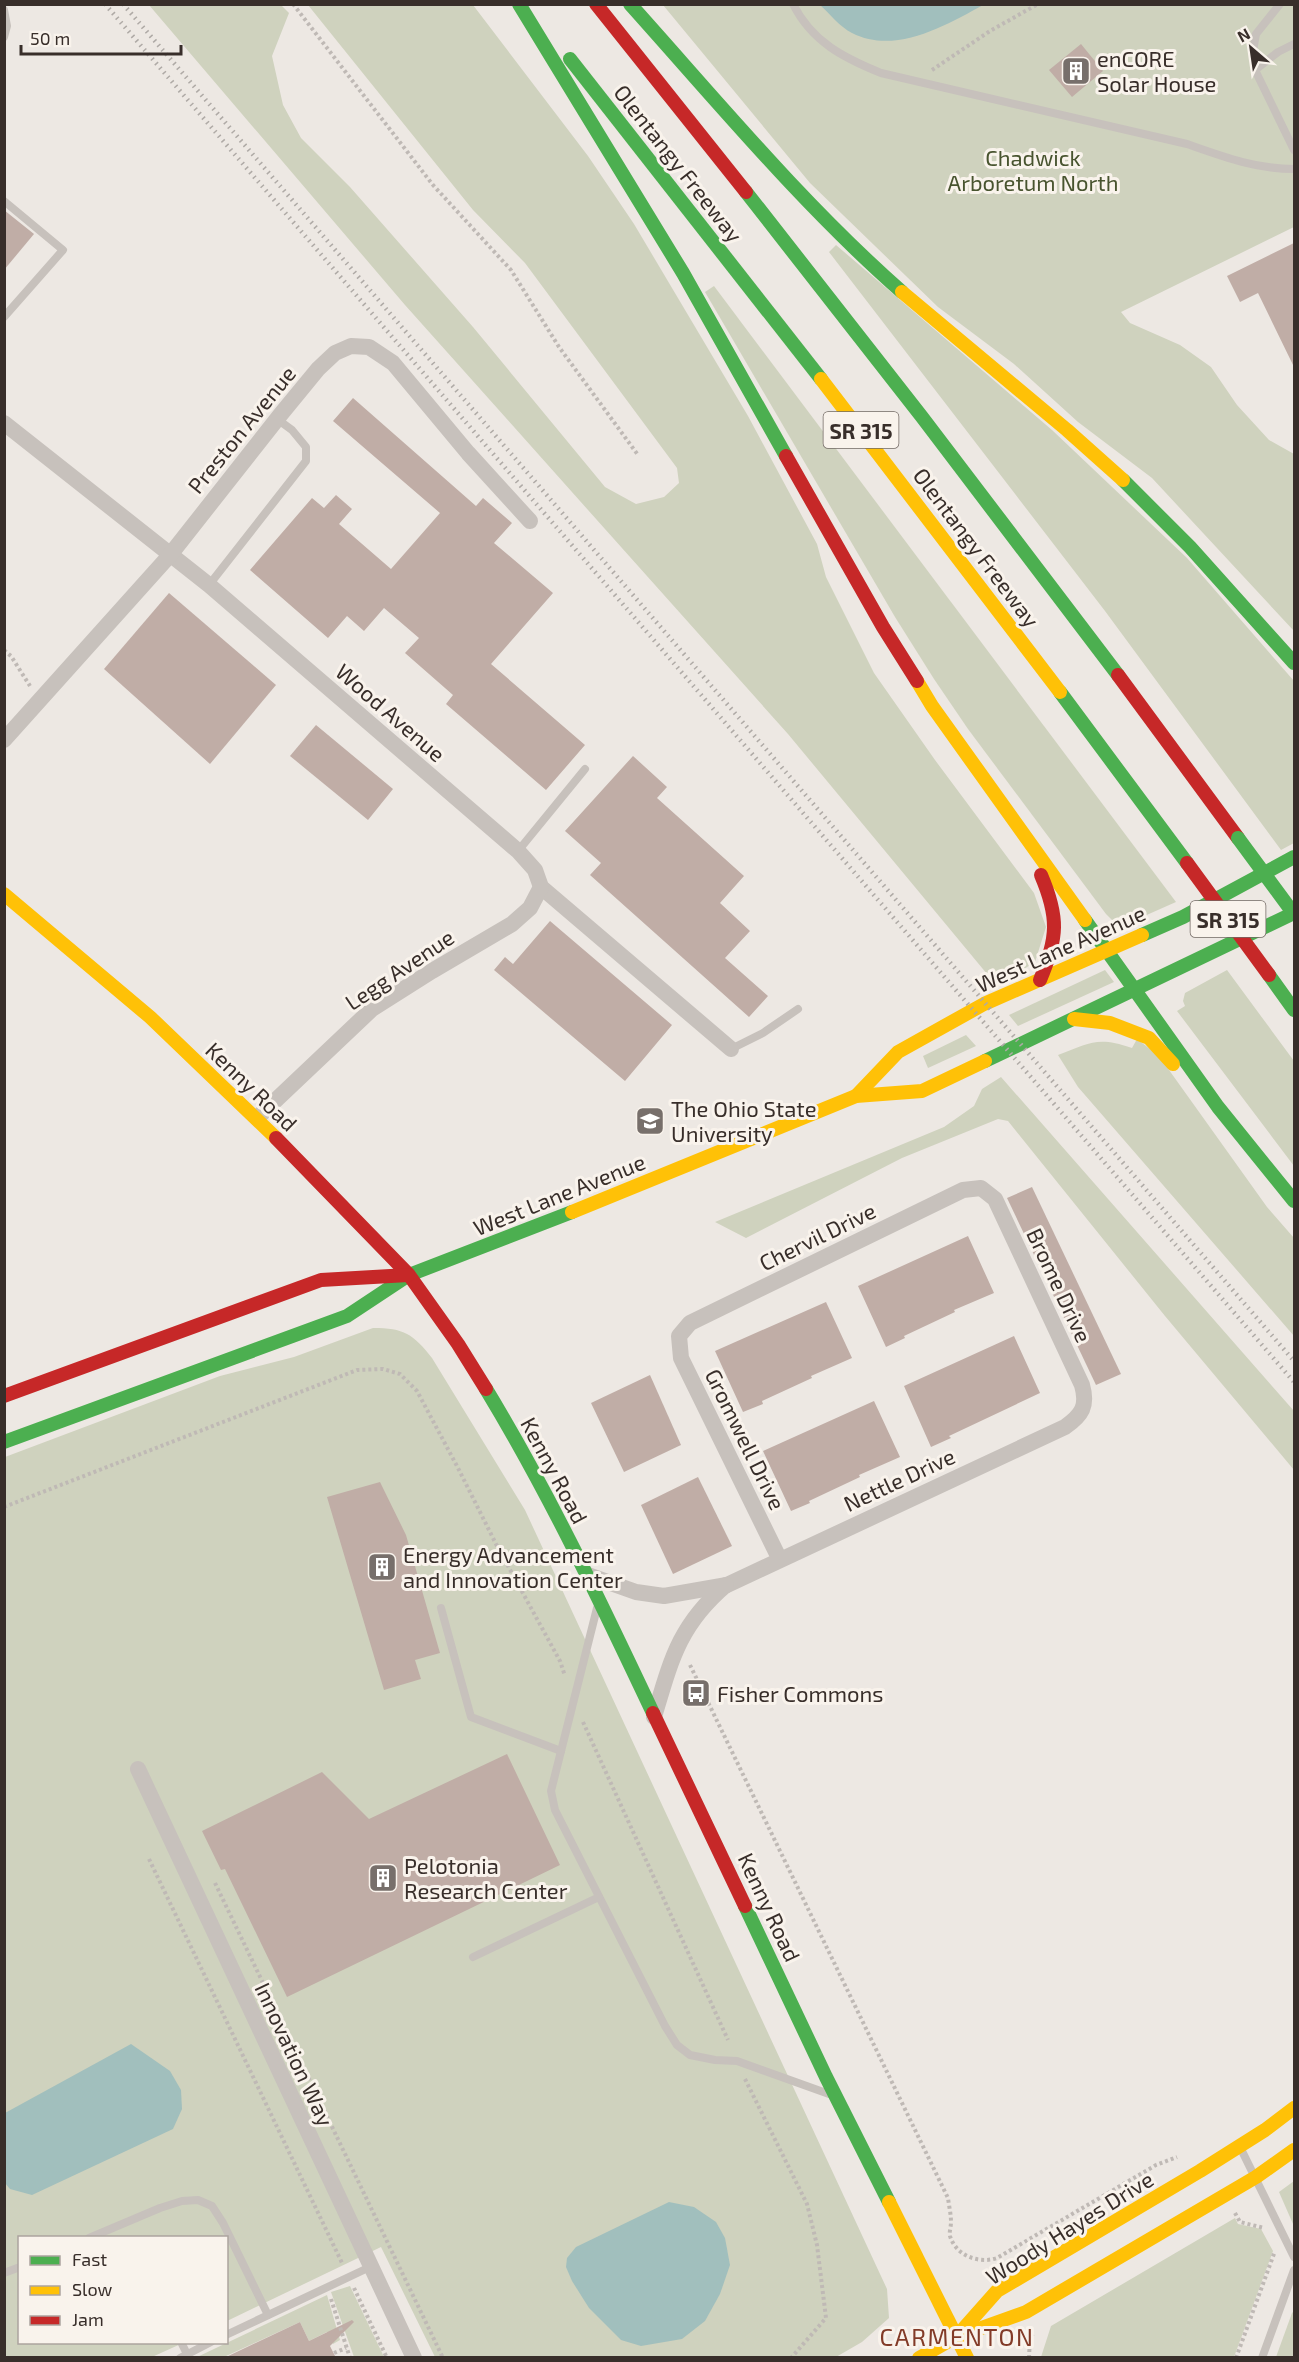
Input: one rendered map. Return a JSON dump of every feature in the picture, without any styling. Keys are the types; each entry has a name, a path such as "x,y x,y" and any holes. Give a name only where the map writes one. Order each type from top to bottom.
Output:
{"main road":[{"path":"519,4 683,273 883,627 932,706 1108,949 1218,1107 1294,1201"},
{"name":"Olentangy Freeway","path":"527,4 772,314 928,517 1294,1010"},
{"name":"Olentangy Freeway","path":"596,4 816,279 987,501 1294,914"},
{"path":"630,4 806,200 891,282 1123,479 1190,545 1294,663"},
{"path":"1016,824 1049,892 1057,929 1053,950 1040,980"},
{"name":"West Lane Avenue","path":"856,1096 898,1052 984,1004 1183,916 1294,857"},
{"name":"Kenny Road","path":"4,894 150,1017 257,1118 409,1275 458,1344 508,1426 588,1575 836,2096 967,2358"},
{"name":"West Lane Avenue","path":"4,1442 347,1316 409,1275 498,1242 856,1096 922,1091 1294,914"},
{"path":"1074,1019 1110,1023 1149,1038 1218,1107"},
{"name":"West Lane Avenue","path":"4,1396 321,1280 409,1275"},
{"name":"Woody Hayes Drive","path":"956,2337 997,2291 1239,2146 1294,2108"},
{"name":"Woody Hayes Drive","path":"956,2337 1026,2312 1256,2177 1294,2150"},
{"path":"919,2358 956,2337"}],"street":[{"name":"Preston Avenue","path":"4,740 170,555 318,369 335,353 351,346 369,347 393,363 468,453 530,521"},
{"name":"Wood Avenue","path":"4,423 209,585 518,851 535,870 541,887 731,1049"},
{"name":"Legg Avenue","path":"257,1118 372,1009 432,970 513,924 530,908 541,887"},
{"name":"Chervil Drive","path":"679,1336 690,1323 963,1190 981,1188"},
{"name":"Brome Drive","path":"981,1188 995,1199 1000,1209 1082,1385 1086,1396 1085,1408"},
{"name":"Gromwell Drive","path":"679,1336 681,1358 780,1560"},
{"name":"Nettle Drive","path":"588,1575 636,1592 664,1596 727,1585 1065,1427 1077,1419 1085,1408"},
{"name":"Nettle Drive","path":"654,1717 673,1655 687,1628 698,1611 727,1585"},
{"name":"Innovation Way","path":"138,1769 414,2358"}],"lane":[{"path":"793,4 799,16 830,49 880,73 1187,144 1235,161 1270,169 1294,169"},
{"path":"1280,4 1257,34 1253,51 1254,70 1294,150"},
{"path":"4,10 7,26 4,37"},
{"path":"1254,70 1278,52 1294,44"},
{"path":"4,201 63,250 4,317"},
{"path":"209,585 306,461 306,447 292,430 277,419"},
{"path":"518,851 585,769"},
{"path":"731,1049 763,1033 798,1010"},
{"path":"599,1598 551,1791 555,1810 677,2045 690,2055 737,2061 836,2096"},
{"path":"441,1608 471,1717 561,1751"},
{"path":"473,1957 599,1897"},
{"path":"1239,2146 1294,2257"},
{"path":"94,2236 182,2201 198,2200 212,2206 223,2223 268,2315"},
{"path":"228,2334 370,2267"},
{"path":"1262,2358 1294,2270"},
{"path":"183,2356 209,2344"}],"path":[{"path":"293,4 433,185 511,270 559,347 638,455"},
{"path":"915,81 990,31 1038,4"},
{"path":"4,650 11,656 39,702"},
{"path":"4,1507 357,1370 383,1369 400,1374 417,1391 560,1661 566,1680"},
{"path":"689,1662 948,2198 951,2220 949,2235 966,2256 984,2262 997,2259 1156,2165 1185,2154"},
{"path":"579,1713 728,2040"},
{"path":"149,1859 338,2253"},
{"path":"215,1883 443,2358"},
{"path":"745,2079 807,2204 817,2245 826,2318 791,2358"},
{"path":"1234,2212 1240,2222 1264,2228 1268,2236"},
{"path":"1236,2358 1275,2251 1271,2243"},
{"path":"355,2289 387,2358"},
{"path":"330,2295 350,2358"},
{"path":"334,2353 346,2348"}],"green space":[{"path":"149,5 281,5 289,13 272,56 283,105 301,138 350,187 473,327 605,487 636,504 664,497 679,483 677,468 525,263 473,210 308,5 473,5 588,156 634,224 748,416 817,544 826,577 874,673 935,760 1034,893 1046,927 1035,962 997,986 788,734 405,305"},
{"name":"Chadwick Arboretum North","path":"663,5 1294,5 1294,227 1121,312 1130,323 1180,345 1211,367 1237,405 1269,440 1294,454 1294,631 1152,478 1078,422 1014,364 938,307 810,183"},
{"path":"836,245 1052,430 1187,558 1294,681 1294,843 1281,850 1105,611 829,252"},
{"path":"714,286 1176,902 1124,925 1116,924 1106,914 968,729 895,617 705,292"},
{"path":"1105,970 1114,982 1018,1026 1009,1015"},
{"path":"1227,970 1294,1061 1294,1166 1177,1011 1185,1006 1183,1001 1185,993"},
{"path":"966,1035 976,1046 928,1068 923,1056"},
{"path":"1137,1039 1159,1056 1267,1207 1294,1238 1294,1336 1078,1087 1058,1055 1078,1047 1102,1042 1132,1048"},
{"path":"1001,1077 1294,1411 1294,1470 1165,1316 1008,1121 998,1119 902,1158 746,1238 715,1222 944,1127 974,1106 982,1089"},
{"path":"373,1328 393,1329 407,1334 432,1358 525,1510 887,2289 889,2318 862,2342 836,2357 435,2357 381,2247 228,2321 228,2236 18,2236 18,2344 181,2344 152,2357 5,2358 5,1457 220,1376 294,1357"},
{"path":"1294,2181 1294,2224 1293,2224 1279,2192"},
{"path":"1235,2218 1238,2224 1261,2229 1273,2251 1234,2357 1041,2357 1051,2326"},
{"path":"350,2286 384,2357 354,2357 331,2292"},
{"path":"327,2295 340,2340 333,2344 327,2332 309,2341 300,2322 224,2357 195,2358"},
{"path":"1294,2311 1294,2357 1276,2357 1292,2313"}],"water":[{"path":"820,5 983,5 936,29 902,39 885,41 868,39 852,33"},
{"path":"131,2044 170,2071 181,2090 182,2109 173,2129 32,2195 10,2189 5,2183 5,2113"},
{"path":"669,2202 694,2207 716,2222 725,2238 730,2265 720,2294 705,2321 682,2339 641,2346 621,2340 589,2308 572,2281 566,2267 567,2258 576,2247"}],"building":[{"name":"enCORE Solar House","path":"1081,44 1103,71 1072,97 1049,70"},
{"path":"4,210 34,234 4,270"},
{"path":"1294,243 1294,367 1258,293 1240,302 1227,276"},
{"path":"353,398 476,506 483,498 512,523 494,543 553,593 491,664 585,745 546,790 446,704 453,695 405,653 419,638 384,608 364,631 347,616 328,638 250,570 312,498 324,508 336,495 352,509 339,524 391,569 440,513 333,421"},
{"path":"169,593 276,685 210,764 104,669"},
{"path":"316,725 393,789 368,820 290,756"},
{"path":"633,756 667,787 657,798 744,876 720,903 750,931 725,958 768,996 749,1017 590,875 601,863 565,831"},
{"path":"550,921 672,1025 625,1081 494,970 505,957 513,964"},
{"path":"1032,1187 1121,1374 1096,1385 1007,1198"},
{"path":"968,1236 994,1293 954,1310 955,1312 886,1347 858,1286"},
{"path":"826,1302 852,1358 811,1376 812,1378 762,1401 763,1404 743,1412 715,1351"},
{"path":"1014,1336 1040,1393 949,1436 951,1438 931,1447 904,1386"},
{"path":"650,1375 681,1445 624,1472 591,1403"},
{"path":"874,1401 900,1457 859,1475 860,1477 791,1511 763,1451"},
{"path":"698,1477 732,1546 673,1574 641,1505"},
{"name":"Energy Advancement and Innovation Center","path":"380,1482 406,1535 440,1653 415,1660 421,1679 384,1690 327,1497"},
{"name":"Pelotonia Research Center","path":"507,1754 560,1865 287,1997 225,1869 221,1870 202,1831 322,1772 369,1819"},
{"path":"352,2320 354,2322 330,2346 336,2358 224,2358 300,2322 309,2341"}],"railway":[{"path":"105,4 1294,1382"},
{"path":"123,4 1294,1361"}],"traffic: fast":[{"path":"519,4 683,273 786,456"},
{"path":"630,4 796,188 865,259 902,292"},
{"path":"570,59 821,379"},
{"path":"746,192 922,417 1118,675"},
{"path":"1123,480 1190,547 1294,663"},
{"path":"1060,692 1187,863"},
{"path":"1238,838 1294,914"},
{"path":"1142,935 1183,917 1294,857"},
{"path":"985,1061 1294,913"},
{"path":"1085,920 1218,1107 1294,1201"},
{"path":"1269,975 1294,1010"},
{"path":"4,1442 347,1316 409,1275 572,1212"},
{"path":"486,1389 553,1508 653,1713"},
{"path":"745,1906 826,2077 889,2202"}],"traffic: slow":[{"path":"902,292 1123,480"},
{"path":"821,379 1060,692"},
{"path":"917,681 932,706 1085,920"},
{"path":"4,894 150,1017 276,1138"},
{"path":"856,1096 898,1052 984,1004 1142,935"},
{"path":"1074,1019 1110,1023 1149,1038 1173,1064"},
{"path":"572,1212 856,1096 922,1091 985,1061"},
{"path":"958,2335 997,2291 1200,2171 1265,2130 1294,2108"},
{"path":"919,2358 956,2337 1026,2312 1256,2177 1294,2150"},
{"path":"889,2202 967,2358"}],"traffic: jam":[{"path":"596,4 746,192"},
{"path":"786,456 883,627 917,681"},
{"path":"1118,675 1238,838"},
{"path":"1187,863 1269,975"},
{"path":"1040,980 1050,952 1054,928 1051,903 1041,875"},
{"path":"276,1138 409,1275 458,1344 486,1389"},
{"path":"4,1396 321,1280 408,1275"},
{"path":"653,1713 745,1906"}],"place":[{"name":"enCORE Solar House","path":"1076,71"},
{"name":"The Ohio State University","path":"650,1121"},
{"name":"Energy Advancement and Innovation Center","path":"382,1567"},
{"name":"Fisher Commons","path":"696,1693"},
{"name":"Pelotonia Research Center","path":"383,1878"}],"district":[{"name":"CARMENTON","path":"957,2336"}]}
